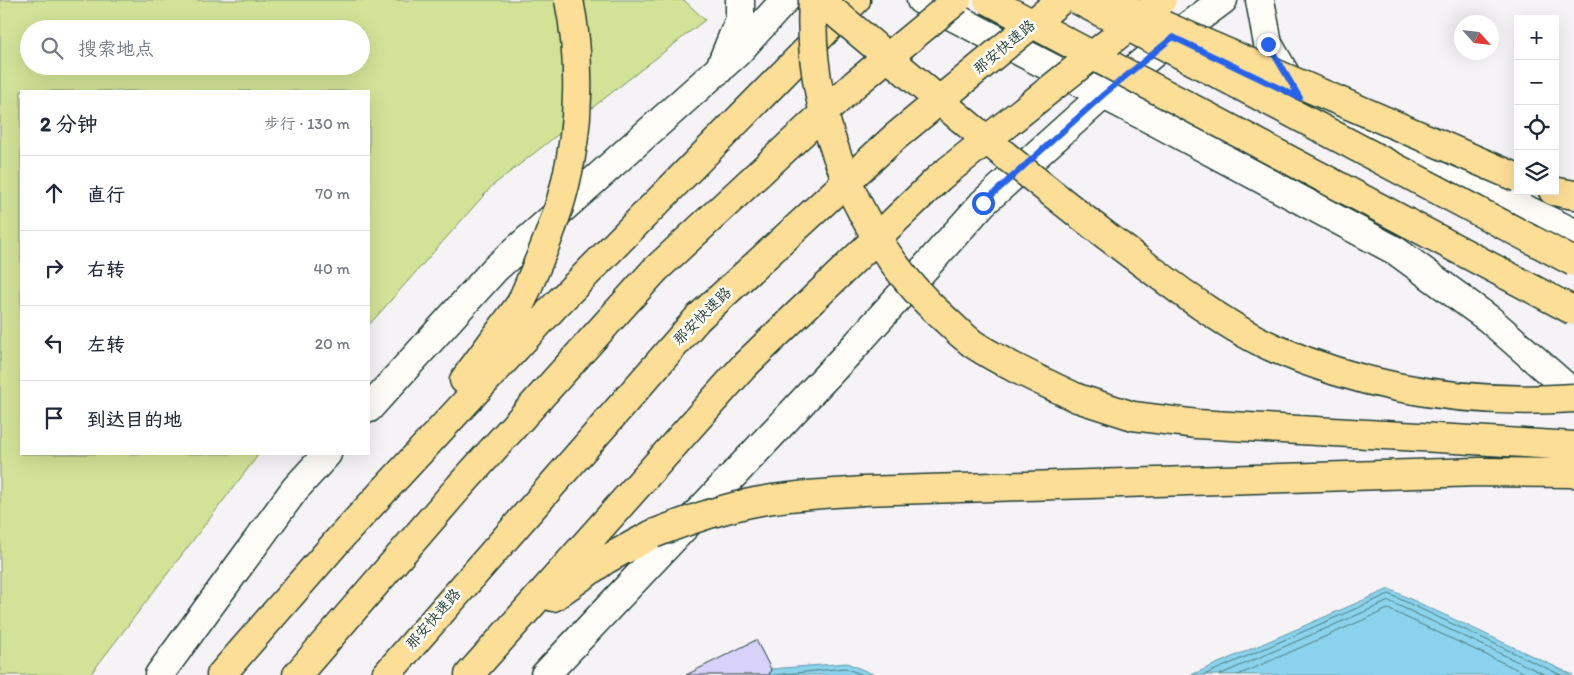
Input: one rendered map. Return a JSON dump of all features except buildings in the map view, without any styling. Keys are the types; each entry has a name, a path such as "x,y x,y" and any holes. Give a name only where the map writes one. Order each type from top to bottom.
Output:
{"main road":[{"path":"341,537 490,347 520,303 541,257 565,186 575,130 576,76 573,21 569,0"},
{"path":"813,0 811,24 816,74 835,149 861,211 892,262 928,305 972,343 1016,369 1077,398 1133,416 1197,424 1574,446"},
{"path":"820,0 1074,212 1213,313 1274,348 1339,374 1396,388 1476,399 1530,401 1574,398"},
{"path":"221,675 341,537 553,308 856,0"},
{"path":"297,675 459,487 654,271 855,84 957,0"},
{"path":"988,0 1574,311"},
{"name":"那安快速路","path":"386,675 698,318 895,137 1061,0"},
{"path":"1078,0 1574,262"},
{"path":"1107,0 1514,176"},
{"path":"471,673 745,365 940,177 1162,0"},
{"path":"1559,192 1574,195"},
{"path":"471,673 548,601 605,560 653,534 702,516 754,502 797,496 862,491 1480,472 1574,473"}],"street":[{"path":"719,70 740,19 740,0"},
{"path":"370,407 495,269 719,70 785,0"},
{"path":"921,0 1396,251 1489,319 1574,394"},
{"path":"1107,0 1173,37 1574,233"},
{"path":"545,675 855,346 983,203 1103,95 1173,37 1223,0"},
{"path":"1260,0 1268,44 1300,98"},
{"path":"159,675 295,489 327,455"}],"green space":[{"path":"0,0 684,0 705,20 492,186 370,324 370,90 20,90 20,455 258,455 90,675 0,675"}],"water":[{"path":"1389,589 1573,675 1191,675"},
{"path":"847,663 875,675 769,675 771,669"}],"route":[{"path":"983,203 1103,95 1173,37 1300,98 1268,44"}]}
